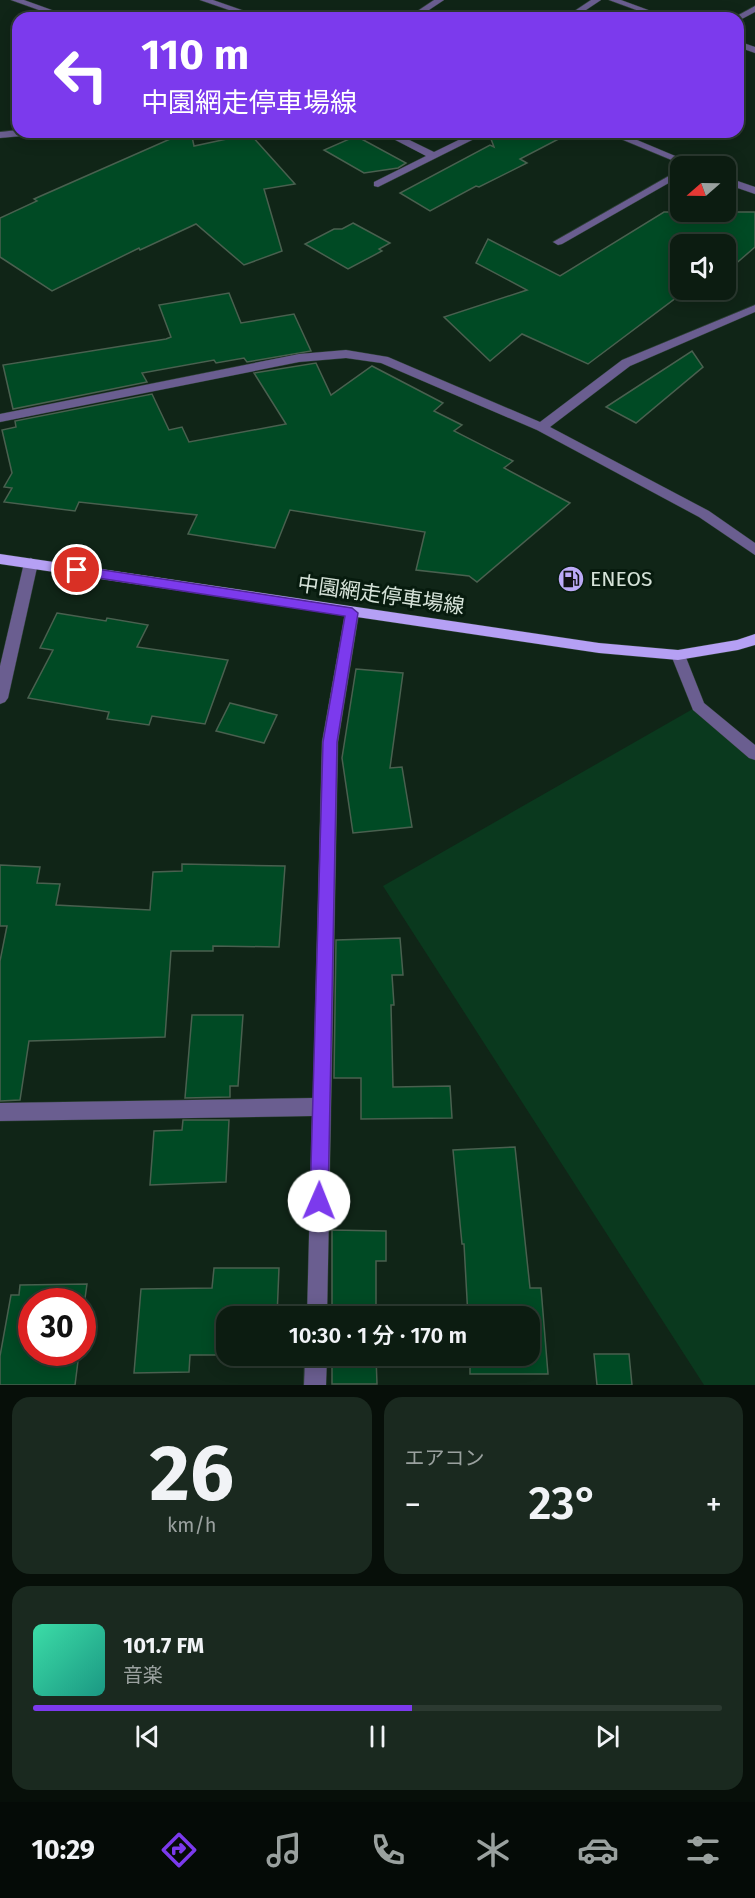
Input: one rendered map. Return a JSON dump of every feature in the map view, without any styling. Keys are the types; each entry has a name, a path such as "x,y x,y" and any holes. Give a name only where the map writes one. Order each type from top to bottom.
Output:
{"main road":[{"name":"中園網走停車場線","path":"0,559 599,648 678,656 738,645 755,639"}],"street":[{"path":"15,0 52,12"},
{"path":"204,0 242,12"},
{"path":"421,12 440,0"},
{"path":"578,12 597,0"},
{"path":"613,0 648,12"},
{"path":"397,138 434,156"},
{"path":"378,184 471,138"},
{"path":"624,138 670,157"},
{"path":"558,242 670,178"},
{"path":"736,184 755,191"},
{"path":"542,427 626,363 755,308"},
{"path":"0,418 299,358 346,354 384,360 542,427 704,514 755,550"},
{"path":"0,698 31,563"},
{"path":"317,1306 330,742 352,613"},
{"path":"678,656 698,706 755,754"},
{"path":"0,1112 321,1107"},
{"path":"315,1385 316,1366"}],"green space":[{"path":"698,706 755,754 755,1385 704,1385 383,886"}],"building":[{"path":"172,138 192,138 194,146 231,138 254,138 295,184 264,189 282,251 244,265 196,224 140,250 139,248 52,291 0,257 0,218 37,201 34,199"},
{"path":"351,138 360,138 406,163 398,168 364,173 324,150"},
{"path":"560,138 520,159 527,163 479,187 476,186 430,211 400,193 490,145 494,147 491,139"},
{"path":"664,212 670,212 670,222 736,222 736,212 755,212 755,247 736,264 736,234 670,234 670,300 673,300 588,364 522,334 490,361 444,317 527,290 476,263 488,239 560,276"},
{"path":"353,223 390,243 379,249 382,251 348,269 305,244 334,229 342,229"},
{"path":"229,293 241,323 294,314 311,351 247,362 244,358 216,363 214,360 142,373 147,382 13,409 3,365 166,339 171,337 159,305"},
{"path":"692,351 703,367 636,423 606,407"},
{"path":"316,363 331,395 372,366 443,403 434,411 462,425 454,431 513,461 504,468 570,503 477,582 469,576 416,570 425,532 290,510 275,548 188,534 197,515 79,502 75,511 4,502 12,488 4,487 12,473 2,430 16,427 15,421 152,394 169,430 182,427 189,442 286,424 254,373"},
{"path":"57,613 148,625 137,647 228,660 205,724 152,716 149,725 107,719 109,712 28,698 53,650 40,648"},
{"path":"356,669 403,673 390,768 402,767 412,827 353,833 342,758"},
{"path":"230,703 277,715 264,743 216,731"},
{"path":"182,864 285,866 279,947 213,946 213,951 171,951 165,1037 29,1041 20,1100 0,1101 0,961 7,926 0,926 0,865 40,867 37,883 60,884 56,905 150,910 153,872 182,871"},
{"path":"400,938 403,975 392,975 393,1087 450,1086 452,1118 361,1119 361,1078 334,1078 336,940"},
{"path":"192,1015 243,1015 238,1086 230,1086 230,1097 185,1098"},
{"path":"183,1120 229,1120 226,1182 150,1185 154,1131 182,1130"},
{"path":"515,1147 530,1288 541,1288 548,1374 470,1374 470,1366 540,1366 540,1306 467,1306 464,1244 462,1244 453,1150"},
{"path":"332,1230 386,1231 386,1261 376,1261 376,1306 332,1306"},
{"path":"214,1268 279,1268 277,1306 216,1306 216,1355 190,1355 189,1372 134,1373 141,1289 212,1288"},
{"path":"87,1284 86,1288 20,1288 20,1285"},
{"path":"11,1295 18,1295 18,1366 77,1366 75,1385 0,1385 0,1356"},
{"path":"594,1354 629,1354 632,1385 597,1385"},
{"path":"332,1366 376,1366 377,1384 332,1384"}],"place":[{"name":"ENEOS","path":"571,579"}],"route":[{"path":"77,570 352,613 330,742 319,1201"}]}
